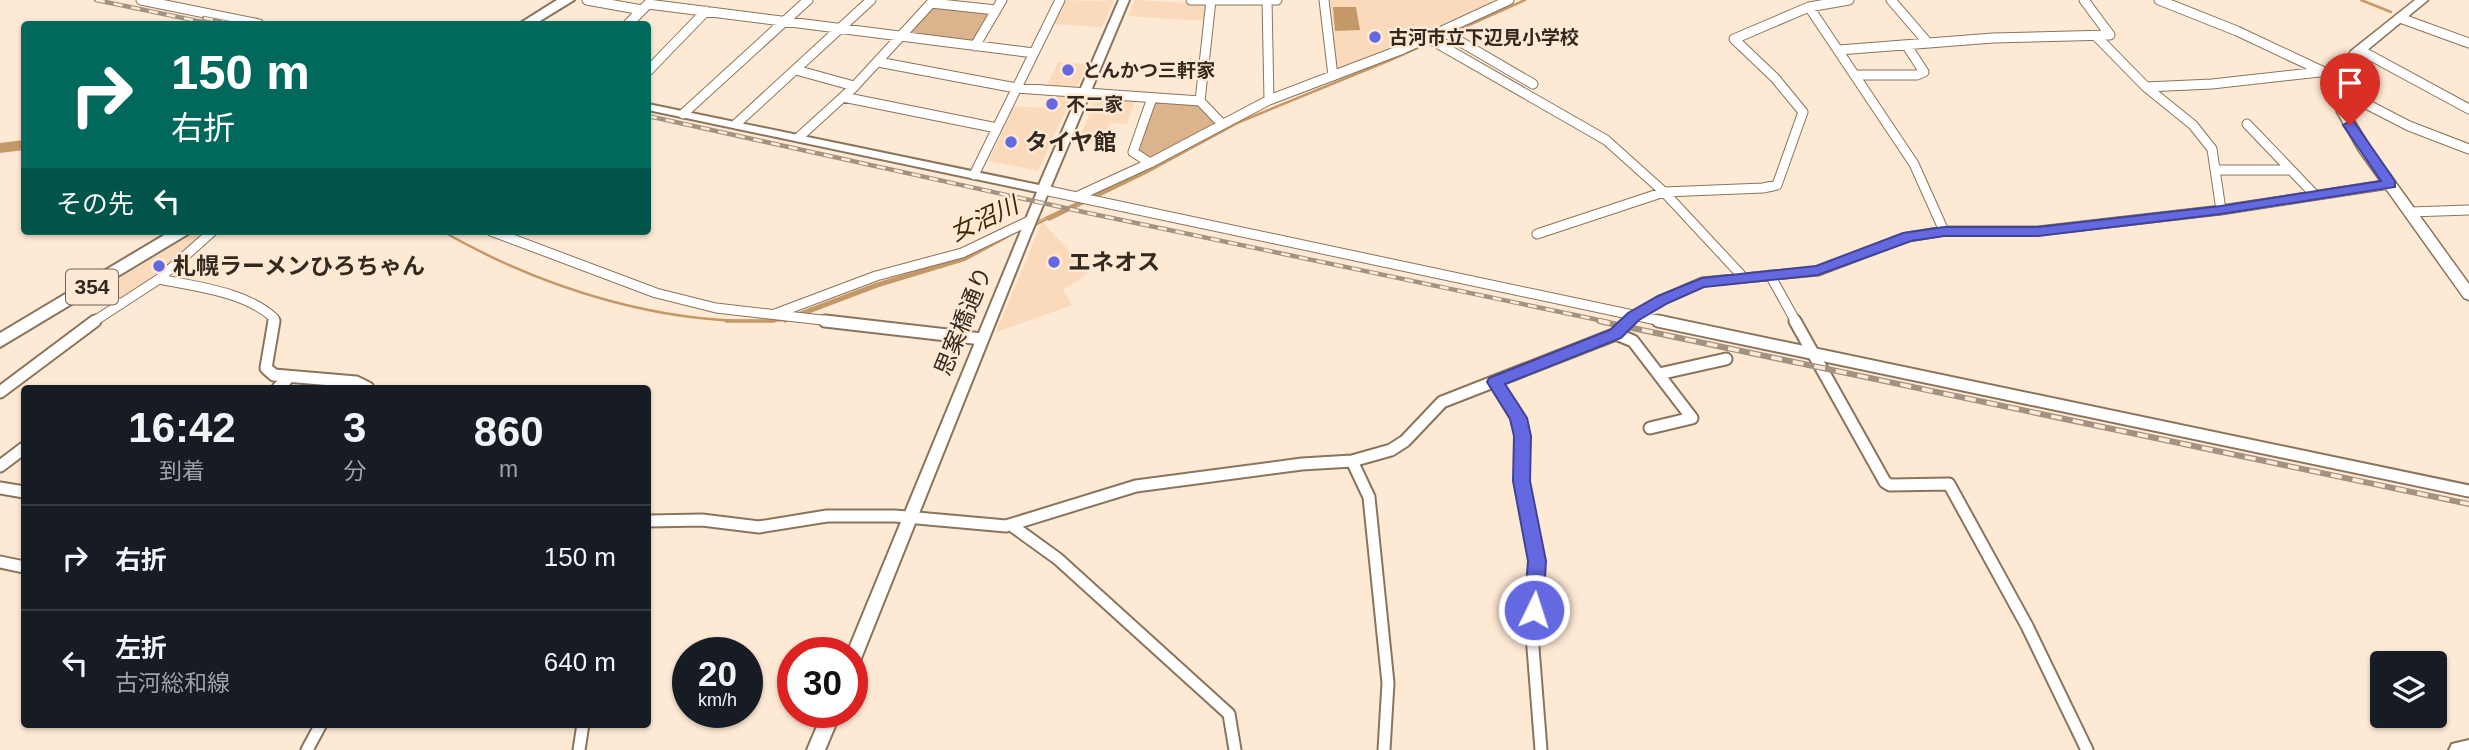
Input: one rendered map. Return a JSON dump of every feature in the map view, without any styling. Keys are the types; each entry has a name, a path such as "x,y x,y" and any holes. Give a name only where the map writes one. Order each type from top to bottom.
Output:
{"highway":[{"path":"531,21 567,0"},
{"name":"354","path":"0,341 177,235"}],"main road":[{"path":"2421,0 2347,64 2338,84 2339,101 2350,125 2469,295"}],"street":[{"path":"141,0 245,21"},
{"path":"587,0 706,11 1034,53"},
{"path":"682,114 808,0"},
{"path":"736,124 871,0"},
{"path":"975,46 1002,0"},
{"path":"974,175 1060,0"},
{"name":"思案橋通り","path":"862,637 1028,227 1124,0"},
{"path":"1191,0 1277,0"},
{"path":"1267,0 1269,100"},
{"path":"1324,0 1333,76"},
{"path":"1536,234 1664,192 1763,188 1777,185 1803,112 1775,78 1734,38 1810,7 1849,0"},
{"path":"1891,0 1928,43"},
{"path":"1839,50 1993,38 2110,34 2084,0"},
{"path":"2159,0 2237,31 2320,72 2409,126 2469,149"},
{"path":"1200,101 1211,1"},
{"path":"1084,200 1221,123 1269,100 1428,38 1503,1"},
{"path":"799,137 878,62 933,2 996,10"},
{"path":"631,21 648,5"},
{"path":"1810,7 1914,164 1944,231"},
{"path":"651,68 706,11"},
{"path":"2403,15 2469,43"},
{"path":"1442,31 1533,84"},
{"path":"2096,36 2146,87 2193,125 2212,149 2221,210"},
{"path":"1428,38 1606,140 1664,192 1744,278"},
{"path":"1857,75 1917,75 1924,72 1908,46"},
{"path":"2360,50 2469,109"},
{"path":"878,62 1016,88 1200,101 1221,123"},
{"path":"1483,69 1496,63"},
{"path":"796,70 854,86"},
{"path":"2146,87 2212,84 2320,72"},
{"path":"843,97 997,128"},
{"path":"1150,163 1133,152 1152,98"},
{"path":"651,108 2469,491"},
{"path":"2247,124 2314,194"},
{"path":"2216,170 2291,170"},
{"path":"651,521 702,520 759,527 827,516 911,517 1011,525 1136,486 1302,464 1352,461 1391,450 1405,441 1442,402 1616,334 1634,316 1663,299 1702,282 1818,271 1908,237 1944,231 2038,231 2221,210 2390,184"},
{"path":"2410,212 2469,210"},
{"path":"777,315 876,276 961,253 1028,227"},
{"path":"0,392 81,330 159,279 208,235"},
{"path":"502,235 656,293 716,307 982,339"},
{"path":"1770,275 1885,482 1890,485 1949,484 2027,626 2087,750"},
{"path":"159,279 246,301 267,310 274,318 266,368 274,375 354,385"},
{"path":"87,290 121,304"},
{"path":"1616,334 1633,341 1692,418 1650,428"},
{"path":"1659,374 1726,359"},
{"path":"281,385 288,377"},
{"path":"1495,382 1518,418 1522,436 1522,481 1537,561 1532,635 1541,750"},
{"path":"0,467 21,450"},
{"path":"1352,461 1369,497 1388,683 1384,750"},
{"path":"0,488 21,492"},
{"path":"1011,525 1058,559 1229,714 1235,750"},
{"path":"0,562 21,566"},
{"path":"307,750 319,728"},
{"path":"579,750 582,728"},
{"path":"816,750 825,728"},
{"path":"2458,750 2469,748"}],"shaded area":[{"path":"1065,0 1114,0 1102,27 1053,24"},
{"path":"1135,0 1207,4 1205,21 1128,16"},
{"name":"古河市立下辺見小学校","path":"1328,0 1493,2 1341,69 1337,68"},
{"path":"931,3 996,10 975,46 902,37"},
{"path":"1333,7 1356,7 1360,30 1335,31"},
{"path":"1058,62 1087,64 1077,88 1046,87"},
{"path":"1050,92 1073,94 1038,171 989,161 1014,106 1043,108"},
{"path":"1097,95 1136,98 1127,124 1110,123 1102,144 1078,142"},
{"path":"1152,98 1200,101 1221,123 1150,163 1133,152"},
{"path":"1236,120 1240,123 1146,174 1049,221 1045,218 965,261 879,287 784,323 783,318 875,283 961,257 1142,171"},
{"path":"1042,222 1089,272 1063,290 1072,305 996,332"},
{"path":"190,235 205,235 160,275 121,299 102,289"}],"waterway":[{"name":"女沼川","path":"1237,123 1388,61 1525,0"},
{"name":"女沼川","path":"2361,0 2391,12"},
{"name":"女沼川","path":"0,148 21,145"},
{"name":"女沼川","path":"1031,227 1049,218"},
{"name":"女沼川","path":"449,235 522,270 564,287 608,300 696,318 741,321"},
{"name":"女沼川","path":"741,321 785,320"},
{"name":"女沼川","path":"726,321 741,321"},
{"name":"女沼川","path":"741,321 774,321"}],"railway":[{"path":"96,0 198,21"},
{"path":"204,18 219,21"},
{"path":"651,117 1088,213 1608,322"},
{"path":"1599,321 2469,504"}],"place":[{"name":"古河市立下辺見小学校","path":"1375,37"},
{"name":"とんかつ三軒家","path":"1068,70"},
{"name":"不二家","path":"1052,104"},
{"name":"タイヤ館","path":"1011,142"},
{"name":"エネオス","path":"1054,262"},
{"name":"札幌ラーメンひろちゃん","path":"159,266"}],"route":[{"path":"1534,610 1537,561 1522,481 1522,436 1518,418 1495,382 1616,334 1634,316 1663,299 1702,282 1818,271 1908,237 1944,231 2038,231 2221,210 2258,202 2390,184 2350,125"}]}
